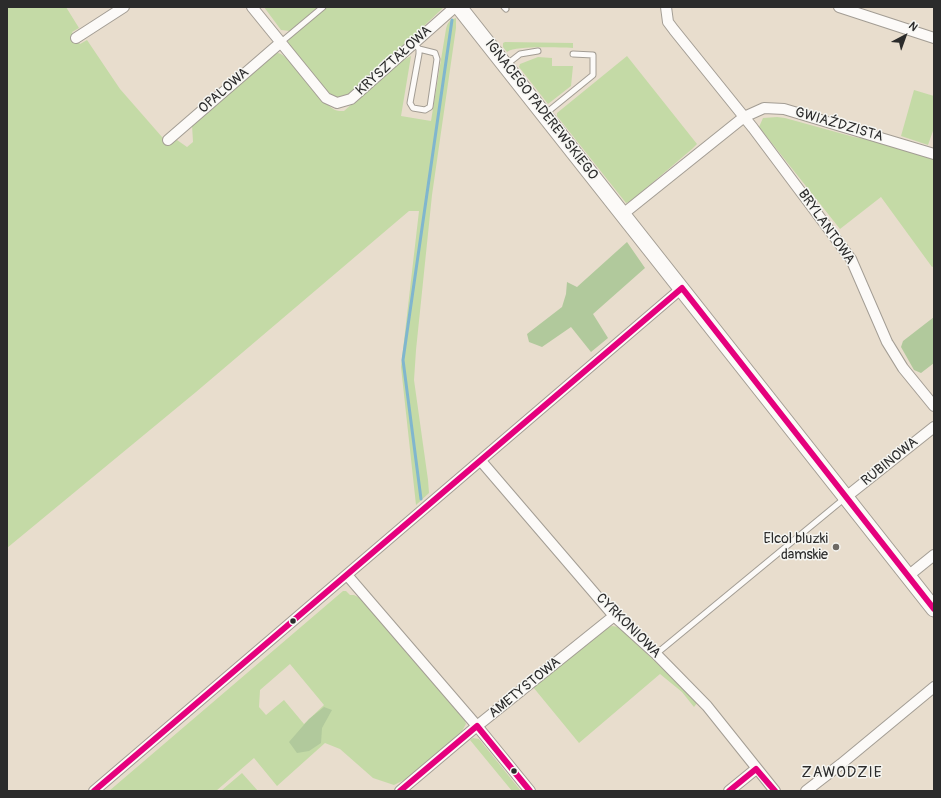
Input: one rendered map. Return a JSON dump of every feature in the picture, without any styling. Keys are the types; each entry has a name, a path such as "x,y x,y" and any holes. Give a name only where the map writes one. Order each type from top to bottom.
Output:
{"street":[{"path":"76,38 124,7"},
{"name":"KRYSZTAŁOWA","path":"252,7 326,98 338,103 351,99 416,46 456,7"},
{"name":"IGNACEGO PADEREWSKIEGO","path":"459,7 545,114 934,609"},
{"path":"623,214 744,117 668,22 666,7"},
{"path":"839,7 934,38"},
{"name":"OPALOWA","path":"168,140 280,42"},
{"name":"GWIAŹDZISTA","path":"744,117 764,108 784,109 934,154"},
{"name":"BRYLANTOWA","path":"744,117 852,259 888,342 903,368 934,406"},
{"path":"94,791 682,288"},
{"name":"RUBINOWA","path":"846,497 934,427"},
{"name":"CYRKONIOWA","path":"481,460 614,616 656,654 707,706 775,791"},
{"path":"908,576 934,555"},
{"path":"347,575 477,726 530,791"},
{"name":"AMETYSTOWA","path":"400,791 477,726 614,616"},
{"path":"806,791 934,687"},
{"path":"729,791 756,769"}],"lane":[{"path":"280,42 323,7"},
{"path":"416,46 435,53 437,59 430,107 425,110 413,108 410,103 419,54 416,46"},
{"path":"506,65 520,54 538,51"},
{"path":"545,114 593,76 594,55 573,54"},
{"path":"656,654 846,497"}],"green space":[{"path":"7,7 66,7 79,28 72,32 80,44 87,40 120,89 169,145 177,140 187,147 193,142 192,125 269,56 277,53 283,55 290,61 321,98 328,105 338,111 344,111 398,63 411,56 401,116 431,121 446,29 449,22 456,18 456,28 432,195 416,350 414,380 429,493 416,505 401,367 419,211 409,211 196,392 7,548"},
{"path":"264,7 319,7 290,31 281,30"},
{"path":"326,7 444,7 354,92 346,96 330,97 287,43 291,36"},
{"path":"503,43 573,43 573,48 520,48 507,52 503,47"},
{"path":"627,56 697,144 631,201 626,203 557,116 557,113"},
{"path":"538,57 552,58 552,66 573,66 571,86 548,104 519,67 520,64"},
{"path":"914,90 934,96 934,128 928,145 901,136"},
{"path":"777,117 854,137 880,141 934,159 934,266 932,267 881,197 840,229 759,127 763,118"},
{"path":"627,242 645,268 593,314 608,338 591,352 571,327 542,347 529,342 527,334 562,307 566,294 567,282 577,287"},
{"path":"934,317 934,363 921,373 914,370 901,347 903,341"},
{"path":"343,591 360,598 464,718 466,724 462,731 410,777 394,785 373,778 340,749 325,743 277,786 254,758 216,791 109,791","holes":["290,664 324,705 304,724 284,700 266,715 259,707 260,690"]},
{"path":"612,626 619,627 689,692 697,703 694,707 682,692 660,674 579,743 533,687 607,628"},
{"path":"324,707 332,710 322,728 321,743 309,751 297,753 289,742 309,719"},
{"path":"473,738 479,739 521,791 512,791 470,740"},
{"path":"242,773 258,791 222,790"}],"waterway":[{"path":"421,499 403,360 452,20"}],"transit line":[{"path":"94,791 682,288 934,609"},
{"path":"400,791 477,726 530,791"},
{"path":"729,791 756,769 775,791"}],"place":[{"name":"Elcol bluzki damskie","path":"836,547"}],"district":[{"name":"ZAWODZIE","path":"842,773"}]}
